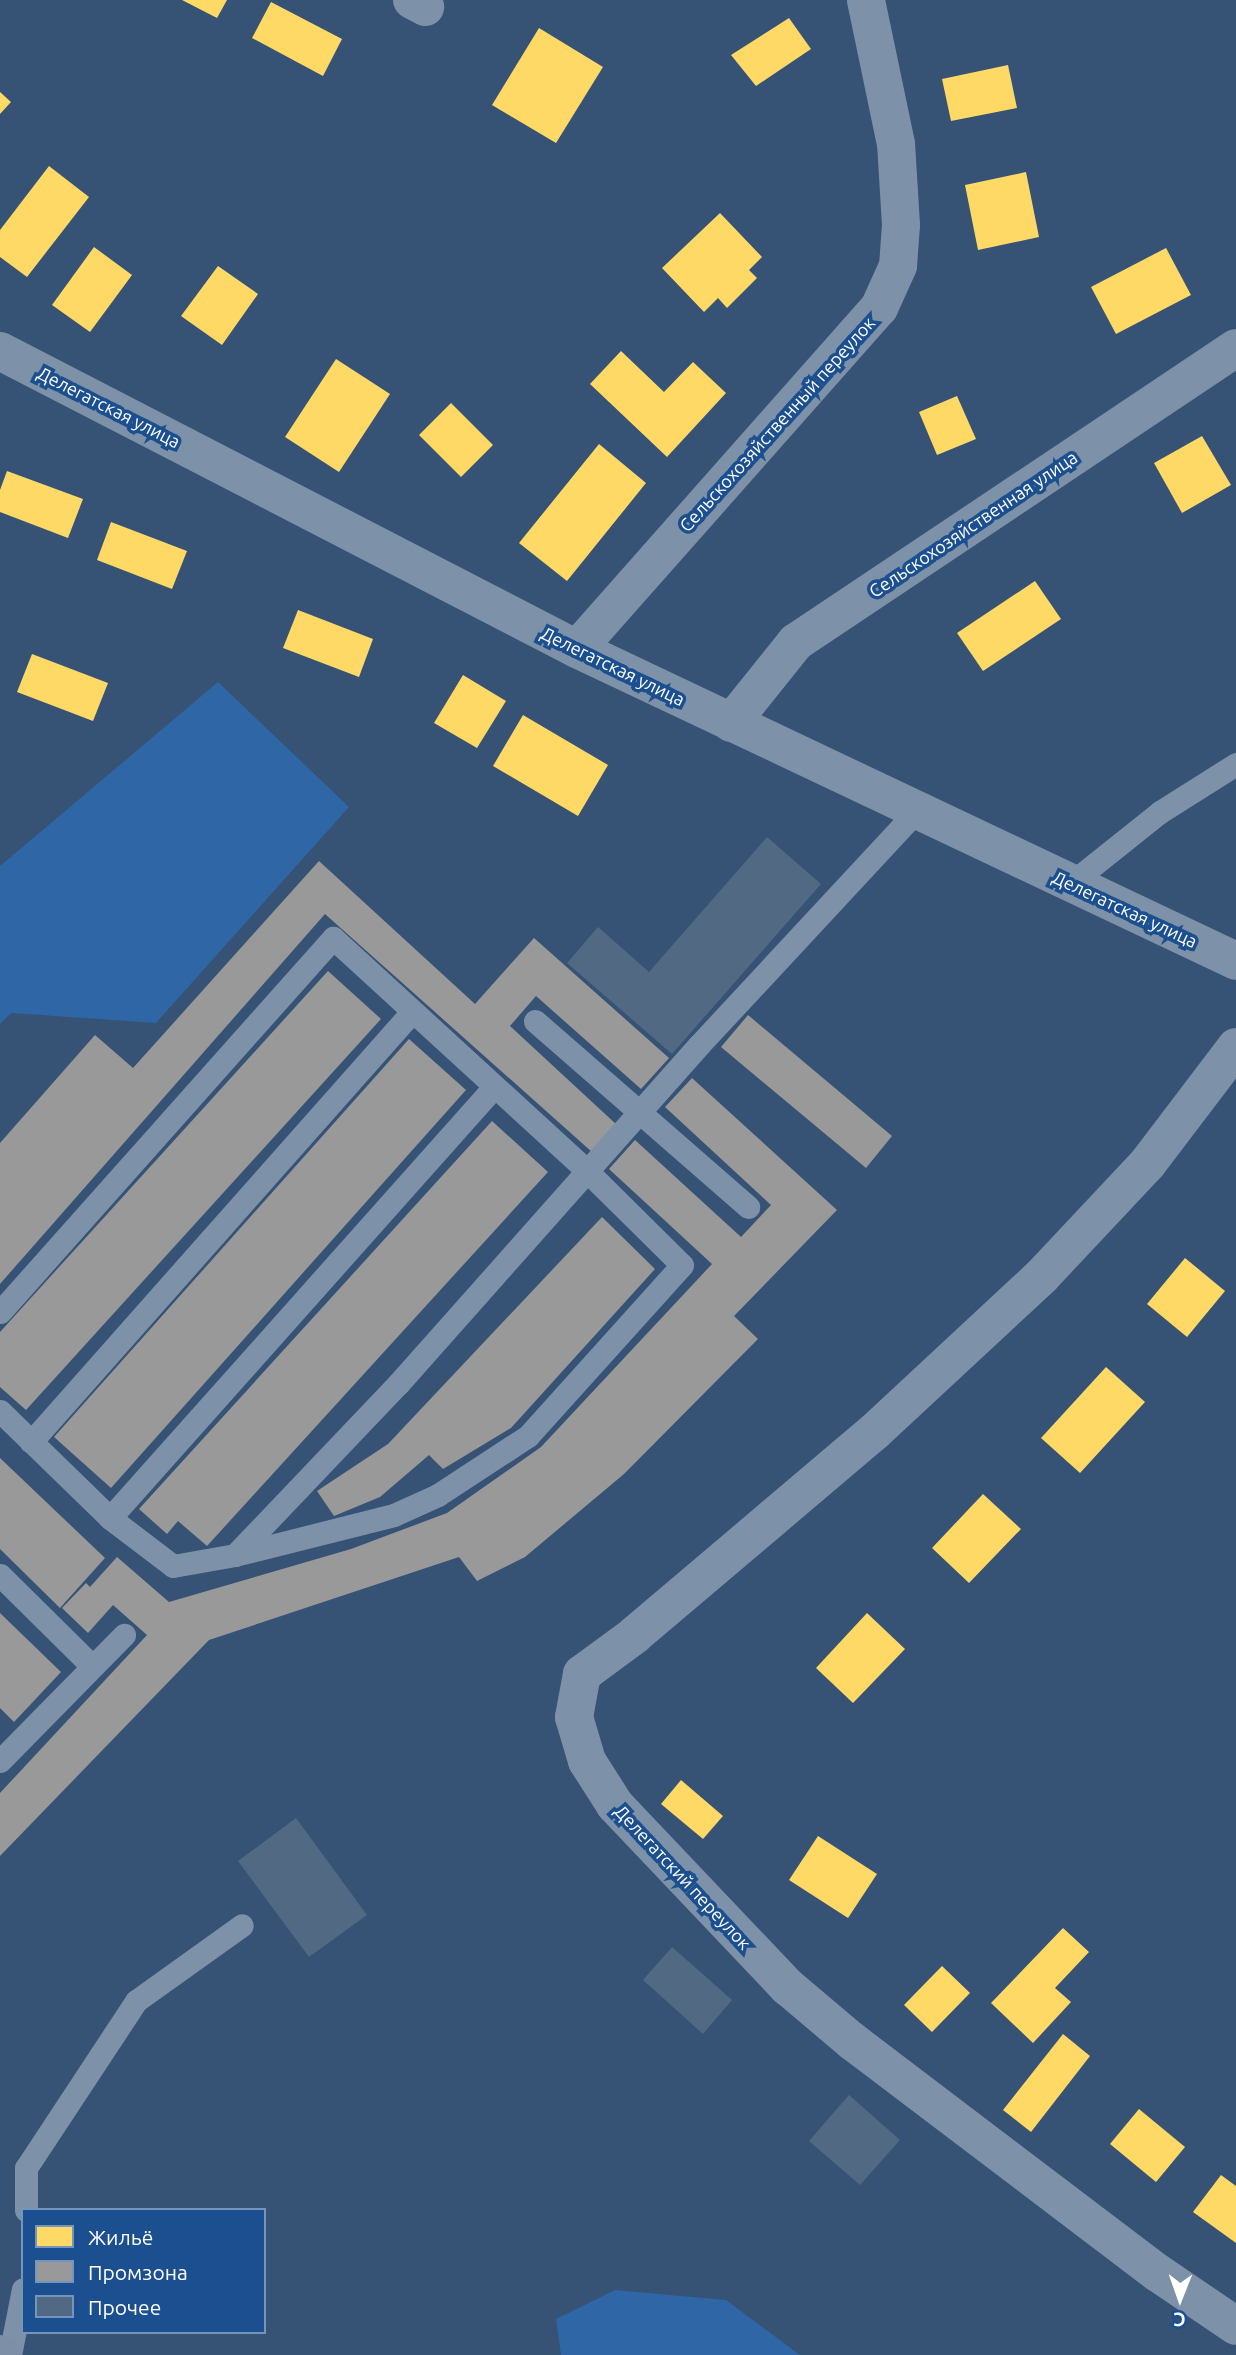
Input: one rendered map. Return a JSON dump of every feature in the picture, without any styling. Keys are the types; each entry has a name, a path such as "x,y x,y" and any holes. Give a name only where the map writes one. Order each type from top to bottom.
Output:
{"street":[{"name":"Сельскохозяйственный переулок","path":"577,649 879,308 898,266 901,225 896,144 866,0"},
{"name":"Сельскохозяйственная улица","path":"731,723 796,642 1236,348"},
{"name":"Делегатская улица","path":"0,351 577,649 1236,961"},
{"name":"Делегатский переулок","path":"1236,1047 1148,1163 1042,1276 943,1368 666,1609 582,1674 574,1717 587,1761 615,1805 788,1987 852,2041 1147,2264 1236,2326"}],"lane":[{"path":"1071,883 1160,812 1236,764"},
{"path":"235,1555 398,1384 917,810"},
{"path":"0,1312 333,938 411,1013 588,1172 682,1265 528,1436 438,1495 394,1515 235,1555 173,1566 110,1518 0,1411"},
{"path":"31,1442 411,1013"},
{"path":"535,1021 748,1206"},
{"path":"110,1518 494,1087"},
{"path":"0,1575 93,1666"},
{"path":"2,1754 124,1635"},
{"path":"26,2208 26,2168 136,2001 242,1925"},
{"path":"10,2355 21,2299"}],"shaded area":[{"path":"218,682 349,807 156,1023 11,1013 0,1024 0,866"},
{"path":"615,2290 726,2300 800,2355 561,2355 556,2319"}],"building: Жильё":[{"path":"182,0 227,0 217,18"},
{"path":"271,2 342,39 323,76 252,38"},
{"path":"789,18 811,49 756,86 731,55"},
{"path":"539,28 603,67 556,143 492,105"},
{"path":"1008,65 1017,108 951,121 942,79"},
{"path":"0,92 11,102 0,114"},
{"path":"49,166 89,197 27,277 0,257 0,230"},
{"path":"1026,172 1039,237 978,250 965,185"},
{"path":"720,213 762,257 749,270 757,278 727,308 718,298 704,312 662,268"},
{"path":"94,247 132,275 90,332 52,305"},
{"path":"1166,248 1191,295 1116,334 1091,287"},
{"path":"218,266 258,294 222,345 181,316"},
{"path":"621,351 664,392 693,362 726,393 667,457 590,384"},
{"path":"336,359 390,394 339,472 285,437"},
{"path":"957,396 976,439 937,455 919,412"},
{"path":"451,403 493,445 461,477 419,435"},
{"path":"1202,436 1231,485 1182,513 1154,463"},
{"path":"599,444 646,483 567,581 519,543"},
{"path":"7,471 83,499 68,538 0,512 0,490"},
{"path":"111,522 187,551 172,589 97,560"},
{"path":"1035,581 1061,619 983,671 957,633"},
{"path":"298,610 373,639 359,677 283,648"},
{"path":"32,654 108,683 93,721 17,692"},
{"path":"463,675 506,701 477,748 434,723"},
{"path":"523,715 608,765 578,816 493,766"},
{"path":"1185,1258 1225,1291 1187,1337 1147,1304"},
{"path":"1106,1367 1145,1402 1080,1473 1041,1438"},
{"path":"983,1494 1021,1529 969,1583 932,1548"},
{"path":"867,1613 905,1649 853,1703 816,1668"},
{"path":"681,1780 723,1816 703,1839 661,1804"},
{"path":"818,1836 877,1874 848,1918 789,1880"},
{"path":"1063,1928 1089,1952 1055,1988 1071,2002 1033,2043 991,2003"},
{"path":"942,1966 970,1993 932,2032 904,2005"},
{"path":"1063,2034 1090,2056 1031,2132 1003,2110"},
{"path":"1139,2109 1185,2147 1156,2182 1110,2144"},
{"path":"1221,2175 1236,2186 1236,2243 1193,2212"}],"building: Промзона":[{"path":"319,861 475,1004 534,938 669,1058 641,1089 536,996 510,1026 617,1125 592,1152 325,914 0,1284 0,1143 95,1035 133,1068"},
{"path":"328,971 381,1019 26,1410 0,1387 0,1332"},
{"path":"748,1015 892,1136 866,1168 721,1047"},
{"path":"409,1039 466,1090 111,1488 54,1437"},
{"path":"692,1078 837,1210 734,1316 758,1339 624,1474 525,1557 477,1581 459,1557 209,1640 0,1856 0,1793 147,1635 113,1605 88,1633 62,1608 86,1583 90,1587 117,1557 169,1602 351,1549 447,1513 541,1447 712,1264 609,1169 635,1140 741,1237 771,1205 665,1107"},
{"path":"492,1121 548,1172 207,1546 178,1521 167,1534 139,1509"},
{"path":"602,1217 655,1269 511,1428 443,1469 429,1455 380,1497 334,1516 317,1491 388,1444"},
{"path":"0,1458 105,1558 60,1608 0,1549"},
{"path":"0,1613 61,1672 14,1722 0,1708"}],"building: Прочее":[{"path":"767,837 821,884 672,1054 567,963 598,927 649,972"},
{"path":"296,1818 367,1915 309,1957 238,1861"},
{"path":"672,1947 732,2000 703,2034 643,1980"},
{"path":"849,2095 900,2140 860,2185 809,2141"}]}
